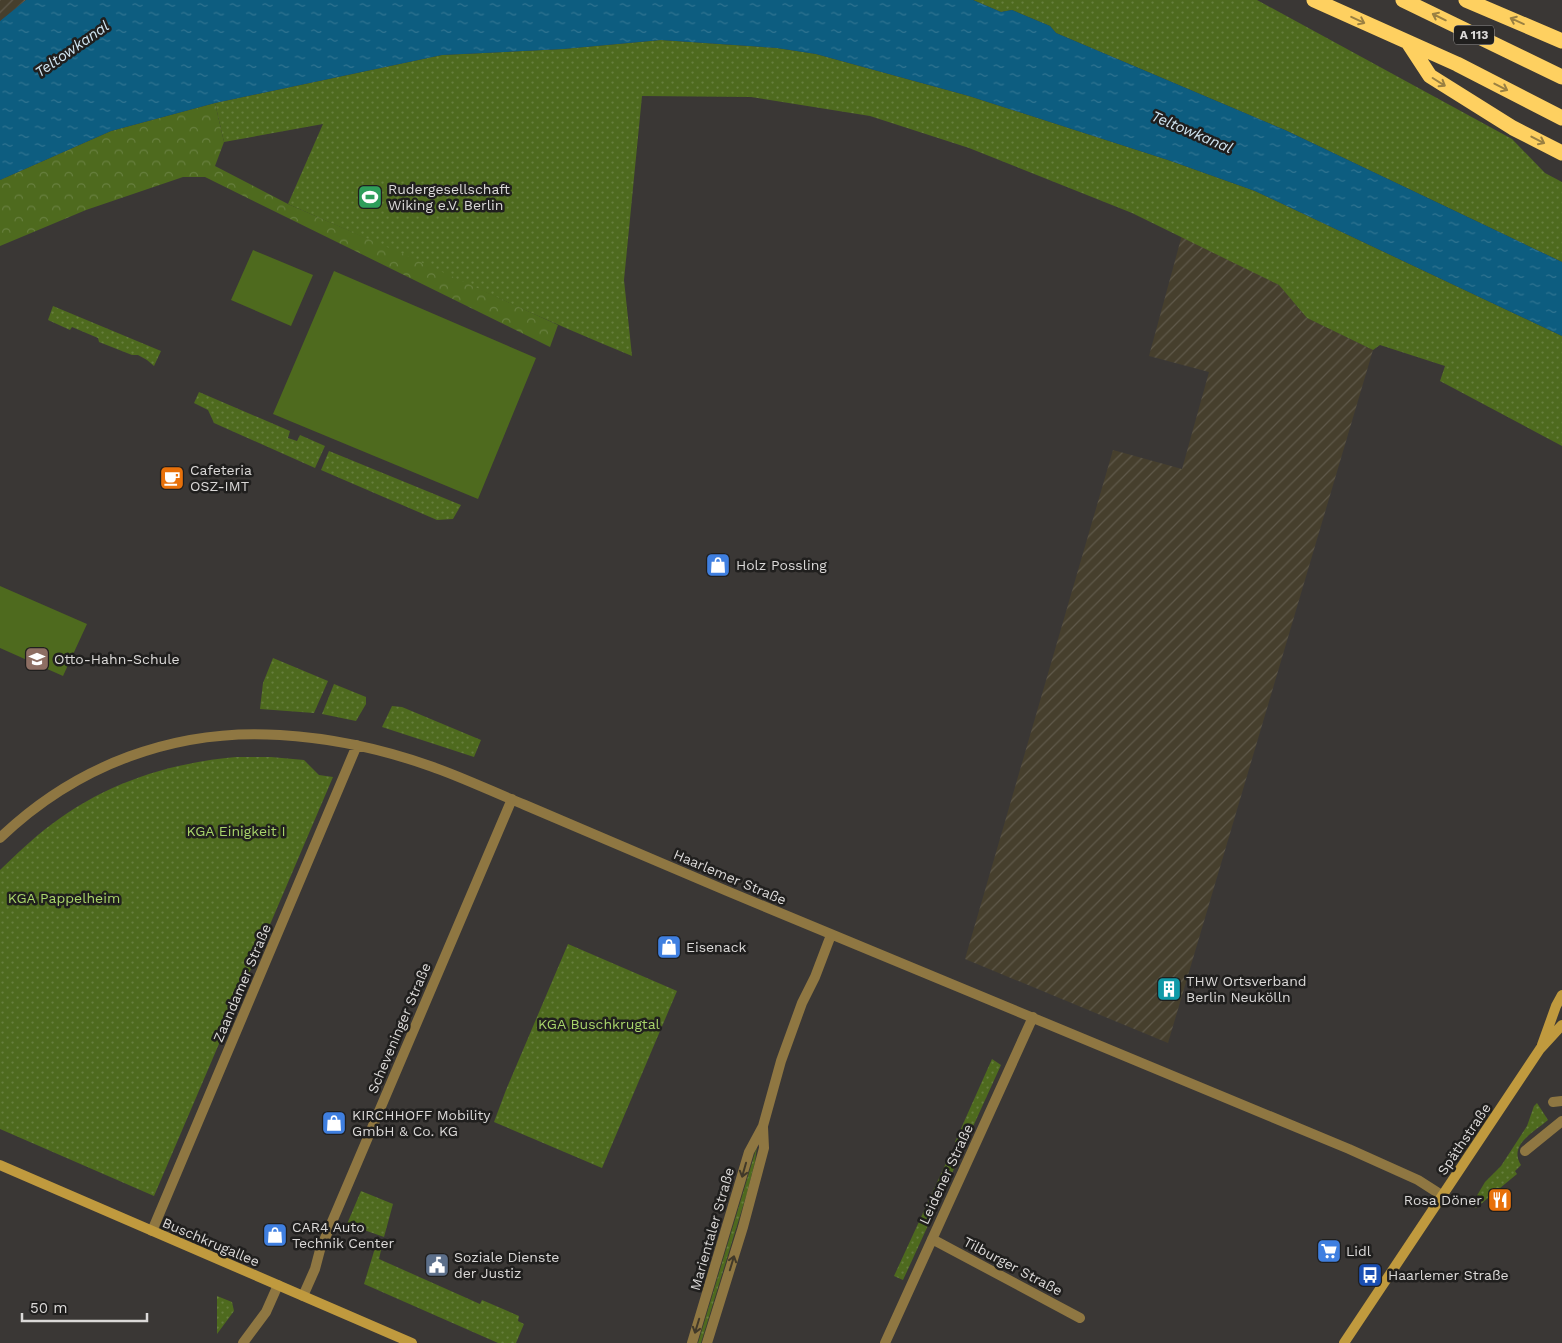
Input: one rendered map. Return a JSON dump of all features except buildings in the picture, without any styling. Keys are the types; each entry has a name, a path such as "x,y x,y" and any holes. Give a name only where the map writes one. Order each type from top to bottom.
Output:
{"highway":[{"name":"A 113","path":"1314,0 1457,64 1562,118"},
{"name":"A 113","path":"1403,0 1562,77"},
{"path":"1466,0 1562,41"},
{"path":"1409,44 1430,76 1513,128 1562,153"}],"main road":[{"name":"Späthstraße","path":"1540,1049 1562,995"},
{"name":"Späthstraße","path":"1344,1343 1540,1049 1562,1025"},
{"name":"Buschkrugallee","path":"0,1165 412,1343"}],"street":[{"name":"Haarlemer Straße","path":"0,838 20,820 60,790 112,762 143,751 200,738 246,734 316,738 357,745 431,766 512,799 831,935 1349,1149 1418,1180 1443,1196"},
{"name":"Zaandamer Straße","path":"152,1231 357,745"},
{"name":"Scheveninger Straße","path":"303,1296 315,1269 320,1250 512,799"},
{"name":"Marientaler Straße","path":"692,1343 749,1152 763,1126 781,1061 802,1003 818,971 831,935"},
{"name":"Leidener Straße","path":"885,1343 1033,1018"},
{"path":"1525,1151 1562,1121"},
{"name":"Marientaler Straße","path":"706,1343 743,1227 764,1148 763,1126"},
{"name":"Tilburger Straße","path":"932,1239 1080,1318"},
{"path":"243,1343 266,1312 278,1285"}],"shaded area":[{"path":"0,0 26,0 0,21"},
{"path":"1182,235 1279,285 1307,318 1373,350 1168,1043 965,959 1113,450 1182,469 1209,372 1149,356"}],"green space":[{"path":"973,0 1257,0 1512,139 1545,173 1562,182 1562,262 1285,130 1056,33 1050,26 1012,10 1001,12"},
{"path":"661,40 777,48 816,54 969,96 1168,160 1255,191 1562,336 1562,446 1440,381 1445,366 1380,345 1373,350 1307,318 1279,285 1132,213 969,148 870,116 751,97 642,96 624,280 632,356 288,204 323,124 224,142 215,103 442,55 563,49"},
{"path":"215,103 224,142 215,166 288,204 558,325 550,347 205,177 183,177 86,210 0,246 0,180 111,131"},
{"path":"253,250 313,275 291,326 231,300"},
{"path":"334,271 536,358 478,499 273,414"},
{"path":"53,306 161,351 154,366 138,355 132,355 99,342 98,338 72,327 70,330 48,320"},
{"path":"199,392 290,431 288,438 297,441 300,435 325,446 315,468 214,423 208,410 194,403"},
{"path":"329,451 461,505 453,519 437,520 321,470"},
{"path":"0,586 87,624 63,676 0,648"},
{"path":"273,658 328,681 314,713 260,709 263,683"},
{"path":"334,684 366,697 366,704 356,721 322,714"},
{"path":"392,706 402,707 481,740 474,757 382,727"},
{"name":"KGA Einigkeit I","path":"236,757 271,757 304,760 319,775 333,777 154,1196 0,1129 0,870 52,824 94,797 116,786 139,777 187,764"},
{"name":"KGA Buschkrugtal","path":"568,944 677,991 602,1168 494,1122"},
{"path":"992,1059 1001,1065 966,1142 955,1142"},
{"path":"1537,1103 1548,1120 1530,1134 1520,1145 1518,1158 1521,1165 1515,1171 1517,1174 1476,1208 1472,1204 1485,1182 1501,1166 1527,1126 1534,1106"},
{"path":"757,1146 747,1193 701,1343 698,1343"},
{"path":"952,1150 959,1158 903,1280 894,1276"},
{"path":"361,1191 393,1204 384,1237 347,1224"},
{"path":"376,1245 382,1246 379,1259 480,1304 482,1300 519,1316 518,1321 524,1324 516,1343 498,1343 364,1284"},
{"path":"217,1296 232,1302 234,1311 217,1334"}],"water":[{"name":"Teltowkanal","path":"26,0 973,0 1001,12 1012,10 1050,26 1056,33 1285,130 1562,262 1562,336 1255,191 1168,160 969,96 816,54 777,48 661,40 563,49 442,55 215,103 111,131 0,180 0,21"}],"place":[{"name":"Rudergesellschaft Wiking e.V. Berlin","path":"370,197"},
{"name":"Cafeteria OSZ-IMT","path":"172,478"},
{"name":"Holz Possling","path":"718,565"},
{"name":"Otto-Hahn-Schule","path":"37,659"},
{"name":"Eisenack","path":"669,947"},
{"name":"THW Ortsverband Berlin Neukölln","path":"1169,989"},
{"name":"KIRCHHOFF Mobility GmbH & Co. KG","path":"334,1123"},
{"name":"Rosa Döner","path":"1500,1200"},
{"name":"CAR4 Auto Technik Center","path":"275,1235"},
{"name":"Lidl","path":"1329,1251"},
{"name":"Soziale Dienste der Justiz","path":"437,1265"},
{"name":"Haarlemer Straße","path":"1370,1275"}],"park label":[{"name":"KGA Pappelheim","path":"64,898"}]}
